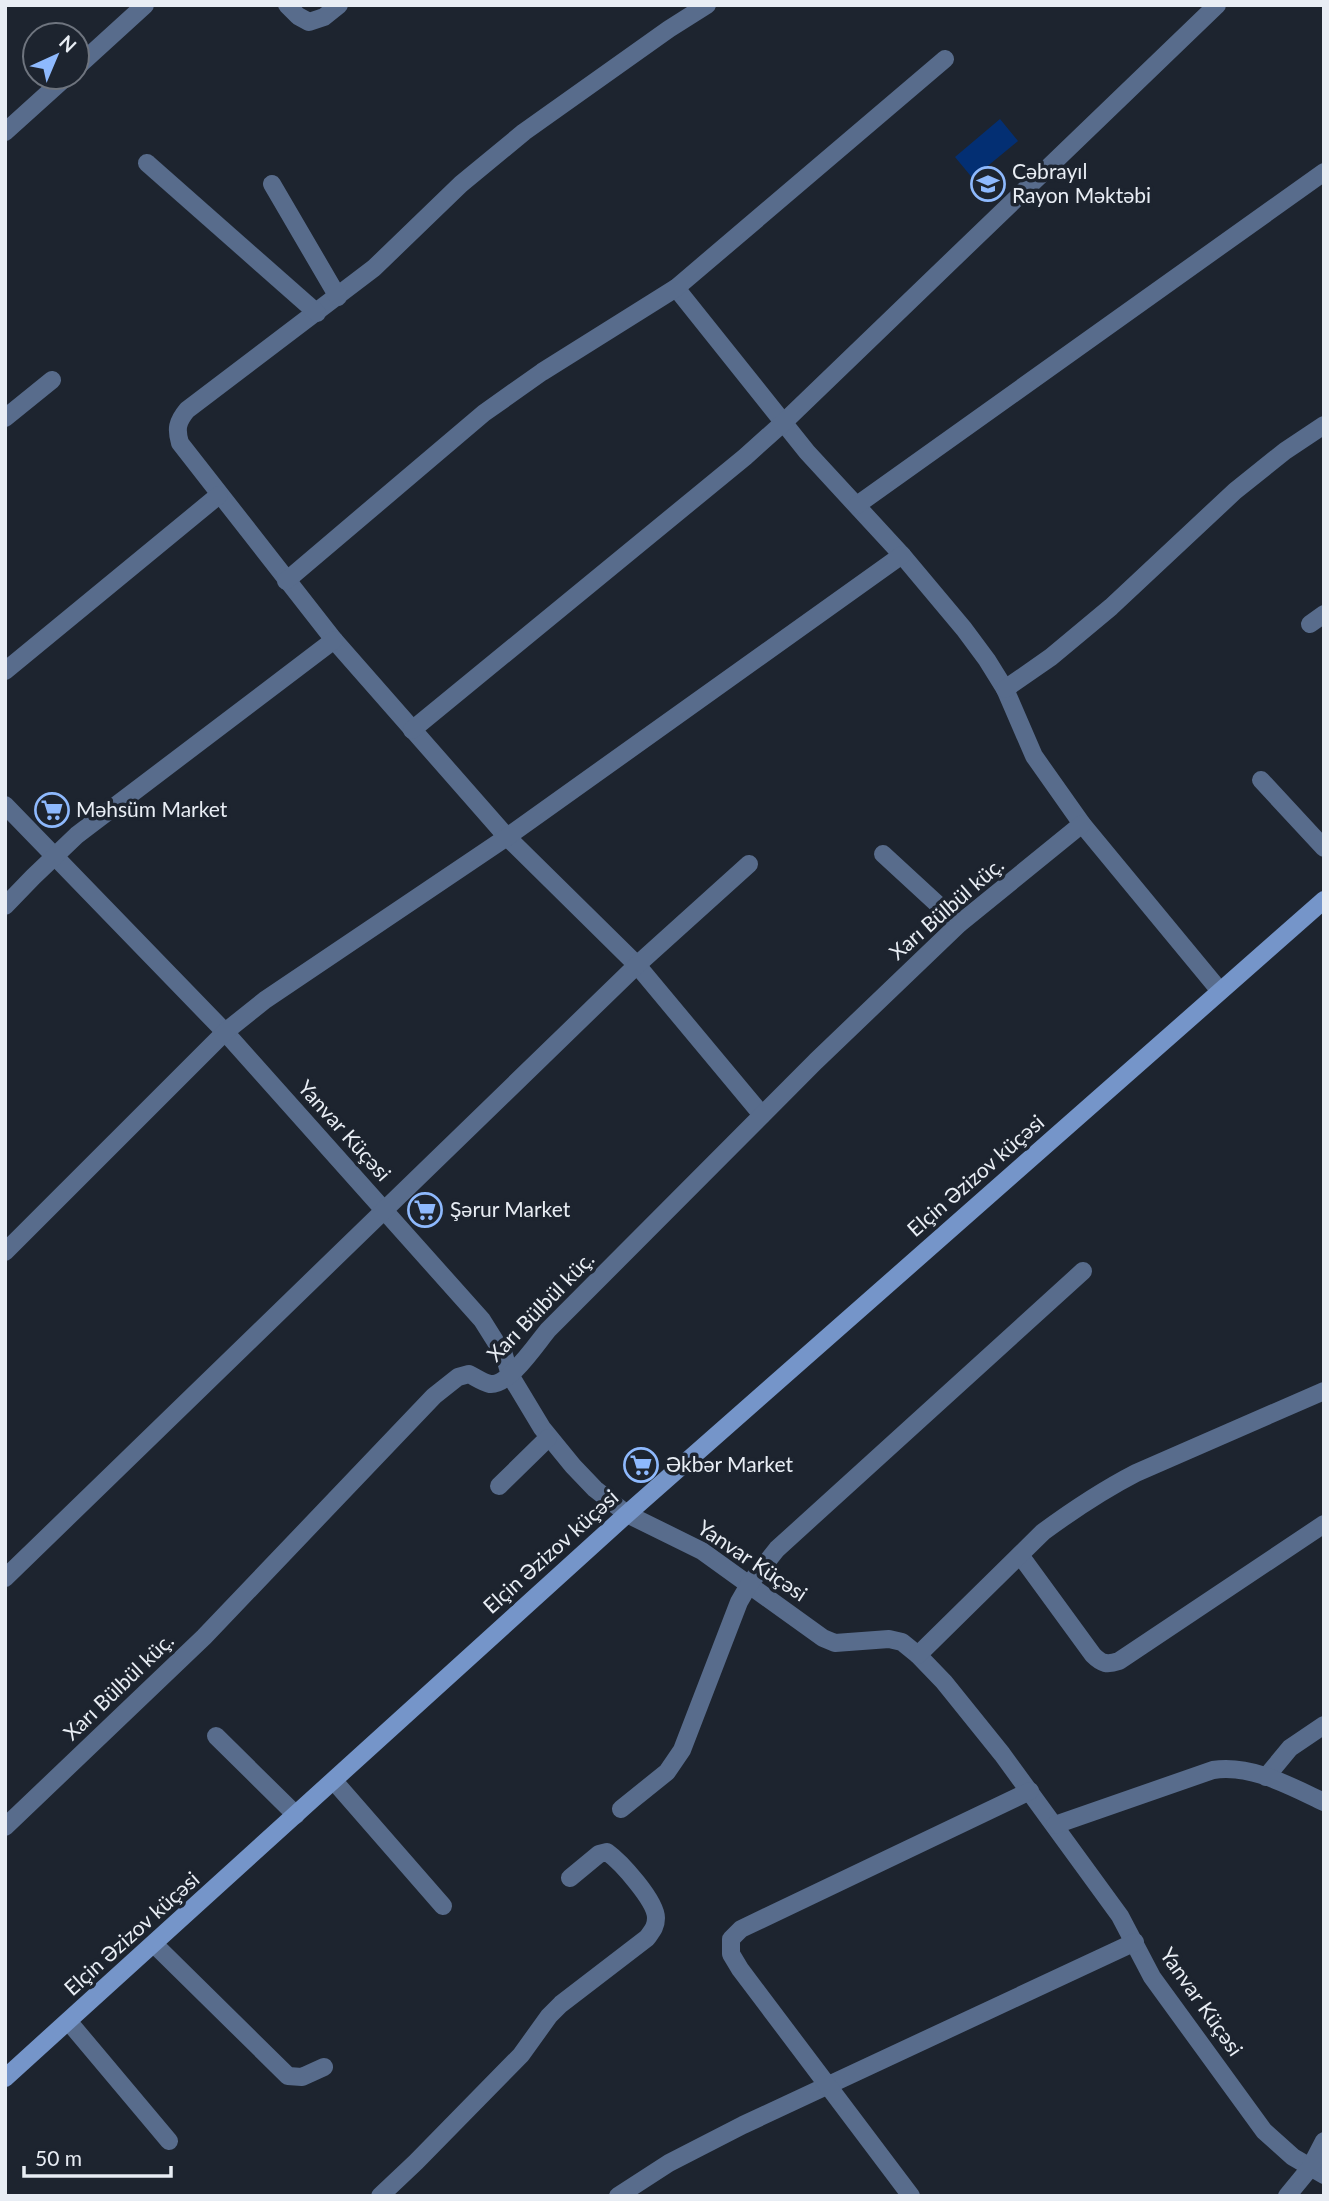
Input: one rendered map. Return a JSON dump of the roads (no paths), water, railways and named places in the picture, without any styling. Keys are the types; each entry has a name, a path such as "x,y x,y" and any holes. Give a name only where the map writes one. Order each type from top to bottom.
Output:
{"street":[{"path":"91,54 145,5"},
{"path":"287,5 309,22 324,17 339,5"},
{"path":"707,5 524,132 461,184 374,268 187,410 179,419 176,431 180,443 219,495 334,640 507,836 637,965 762,1115"},
{"path":"412,730 784,422 1217,5"},
{"path":"286,581 484,413 542,372 676,288 945,59"},
{"path":"5,132 50,91"},
{"path":"147,163 317,313"},
{"path":"857,505 1324,172"},
{"path":"272,184 338,297"},
{"path":"676,288 807,452 902,555 987,660 1034,756 1082,824 1220,990"},
{"path":"5,418 52,380"},
{"path":"1004,690 1051,657 1111,607 1235,491 1285,451 1324,425"},
{"path":"5,671 219,495"},
{"path":"5,1252 225,1032 265,1000 507,836 902,555"},
{"path":"5,906 77,835 334,640"},
{"path":"1261,780 1324,848"},
{"name":"Yanvar Küçəsi","path":"5,805 225,1032 482,1320 504,1355 510,1375 548,1438 596,1489 627,1514 702,1551 823,1638 835,1643 889,1639 902,1642 944,1682 1030,1791 1120,1916 1152,1978 1264,2131 1281,2148 1317,2172"},
{"name":"Xarı Bülbül küç.","path":"5,1827 204,1637 434,1396 458,1377 469,1374 490,1384 500,1382 510,1375 548,1330 762,1115 959,924 1082,824"},
{"path":"883,854 959,924"},
{"path":"5,1578 637,965 749,864"},
{"name":"Elçin Əzizov küçəsi","path":"5,2078 627,1514 1324,900"},
{"path":"621,1809 667,1772 682,1750 739,1602 750,1583 778,1549 1083,1271"},
{"path":"918,1655 1054,1524 1111,1486 1148,1467 1324,1391"},
{"path":"499,1486 548,1438"},
{"path":"1020,1555 1093,1656 1107,1665 1119,1661 1324,1524"},
{"path":"1266,1777 1290,1748 1324,1725"},
{"path":"216,1736 296,1815"},
{"path":"1055,1825 1213,1770 1238,1769 1266,1777 1324,1802"},
{"path":"334,1781 443,1906"},
{"path":"911,2196 740,1969 731,1954 731,1939 741,1929 1030,1791"},
{"path":"380,2196 521,2055 561,2004 647,1938 655,1927 656,1915 652,1904 615,1858 607,1852 599,1854 570,1878"},
{"path":"618,2196 669,2163 828,2084 1135,1942"},
{"path":"154,1944 288,2076 302,2077 324,2067"},
{"path":"69,2022 169,2141"},
{"path":"1287,2196 1317,2172 1324,2141"}],"place":[{"name":"Cəbrayıl Rayon Məktəbi","path":"988,184"},
{"name":"Məhsüm Market","path":"52,810"},
{"name":"Şərur Market","path":"425,1210"},
{"name":"Əkbər Market","path":"641,1465"}]}
